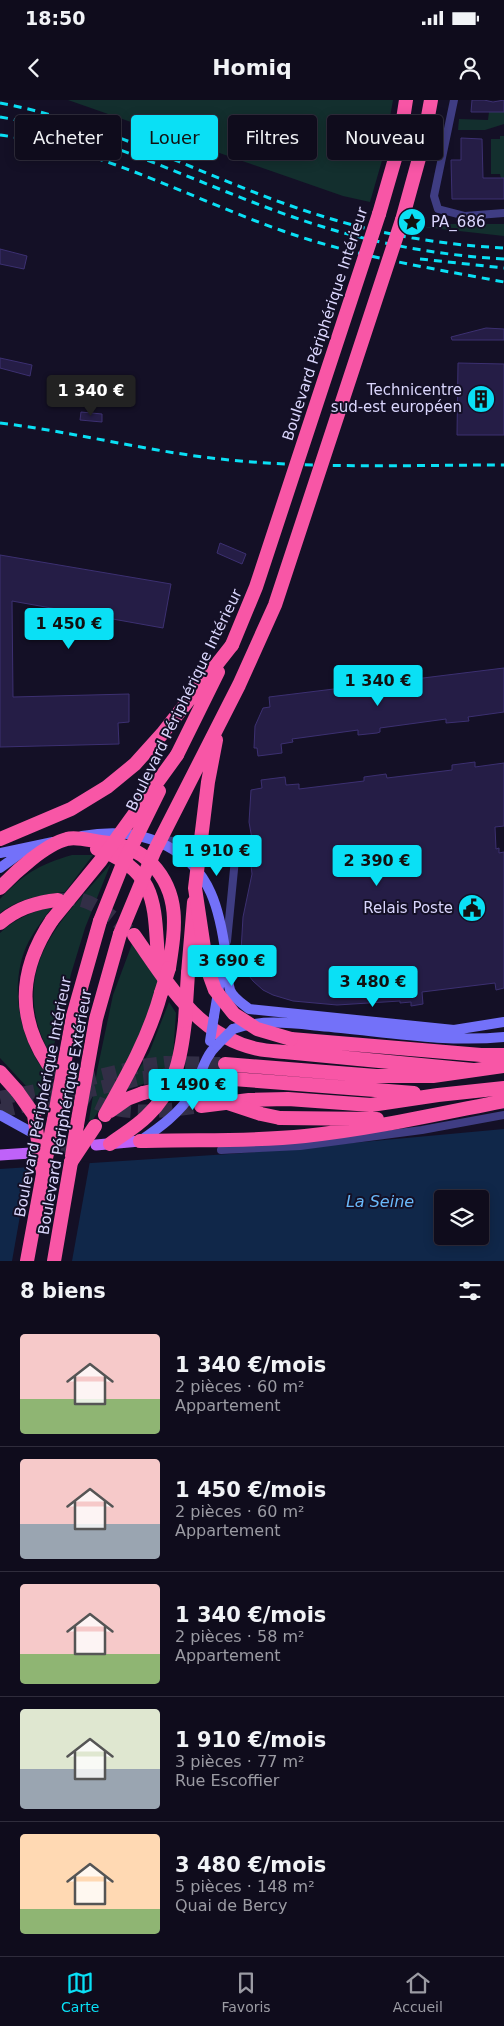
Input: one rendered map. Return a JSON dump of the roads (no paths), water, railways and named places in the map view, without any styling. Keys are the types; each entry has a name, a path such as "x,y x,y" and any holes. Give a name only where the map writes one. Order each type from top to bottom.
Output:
{"highway":[{"name":"Boulevard Périphérique Intérieur","path":"27,1261 73,1016 100,921 122,866 232,645 256,587 379,214 399,145 406,100"},
{"name":"Boulevard Périphérique Extérieur","path":"54,1261 96,1020 127,935 151,859 239,685 275,605 402,220 421,154 431,100"},
{"path":"2,837 71,809 114,782 135,764 162,734 232,645"},
{"path":"103,1144 147,1116 172,1083 182,1052 195,888 208,782 220,722"},
{"path":"48,1064 40,1052 29,1024 25,996 26,980 33,955 41,937 52,920 101,860 177,755"},
{"path":"68,838 109,853 123,861 146,884 152,897 164,969 173,992 201,1020 218,1033 257,1049 473,1070"},
{"path":"0,888 17,870 29,861 68,838 119,843 135,850 161,874 170,891 174,910 174,924 164,969 162,993 148,1034 128,1075 100,1120 70,1162"},
{"path":"195,888 207,968 215,990 224,1004 256,1029 291,1039 481,1055 504,1055"},
{"path":"0,923 26,906 44,901 58,900"},
{"path":"127,935 164,969"},
{"path":"438,1095 223,1071 433,1076 452,1075 504,1066"},
{"path":"0,1072 17,1091 34,1116 43,1174"},
{"path":"0,1081 17,1091"},
{"path":"201,1106 249,1100 288,1098 371,1105 504,1088"},
{"path":"100,1120 127,1099 160,1089 192,1091 261,1114 280,1118 416,1118"},
{"path":"140,1140 267,1139 342,1132 504,1101"}],"main road":[{"path":"0,854 102,832 154,839 178,852 195,867 207,884 216,905 230,991 238,1001 249,1009 263,1012 361,1019 454,1030 504,1022"},
{"path":"0,868 30,847"},
{"path":"103,1144 140,1140 162,1125 192,1094 212,1046 214,1016 225,953"},
{"path":"212,1046 233,1029 248,1023 293,1023 470,1040 504,1037"},
{"path":"0,1115 30,1132"},
{"path":"0,1155 31,1153"}],"street":[{"path":"454,100 434,196 438,209 465,216 504,213"},
{"path":"154,839 236,849 225,953"},
{"path":"221,1150 309,1145 422,1130 504,1115"}],"water":[{"name":"La Seine","path":"504,1129 504,1261 0,1261 0,1169 244,1153"}],"tunnel":[{"path":"61,900 75,899 92,904 131,933"},
{"path":"0,1098 47,1089 141,1066 165,1063 225,1064"},
{"path":"48,1064 66,1082 83,1095 100,1104 118,1109 155,1111 201,1106"},
{"path":"0,1111 142,1078 166,1075 220,1078"},
{"path":"45,1138 80,1143"},
{"path":"40,1152 81,1146"}],"railway":[{"path":"0,103 83,125 244,188 325,217 369,229 414,238 504,248"},
{"path":"0,117 38,125 112,147 256,204 319,226 397,246 450,254 504,259"},
{"path":"0,135 37,142 109,162 248,218 337,248 392,261 504,282"},
{"path":"420,259 504,268"},
{"path":"0,423 192,456 255,462 362,466 504,465"}],"place":[{"name":"PA_686","path":"412,222"},
{"name":"Technicentre sud-est européen","path":"481,399"},
{"name":"Relais Poste","path":"472,908"}]}
